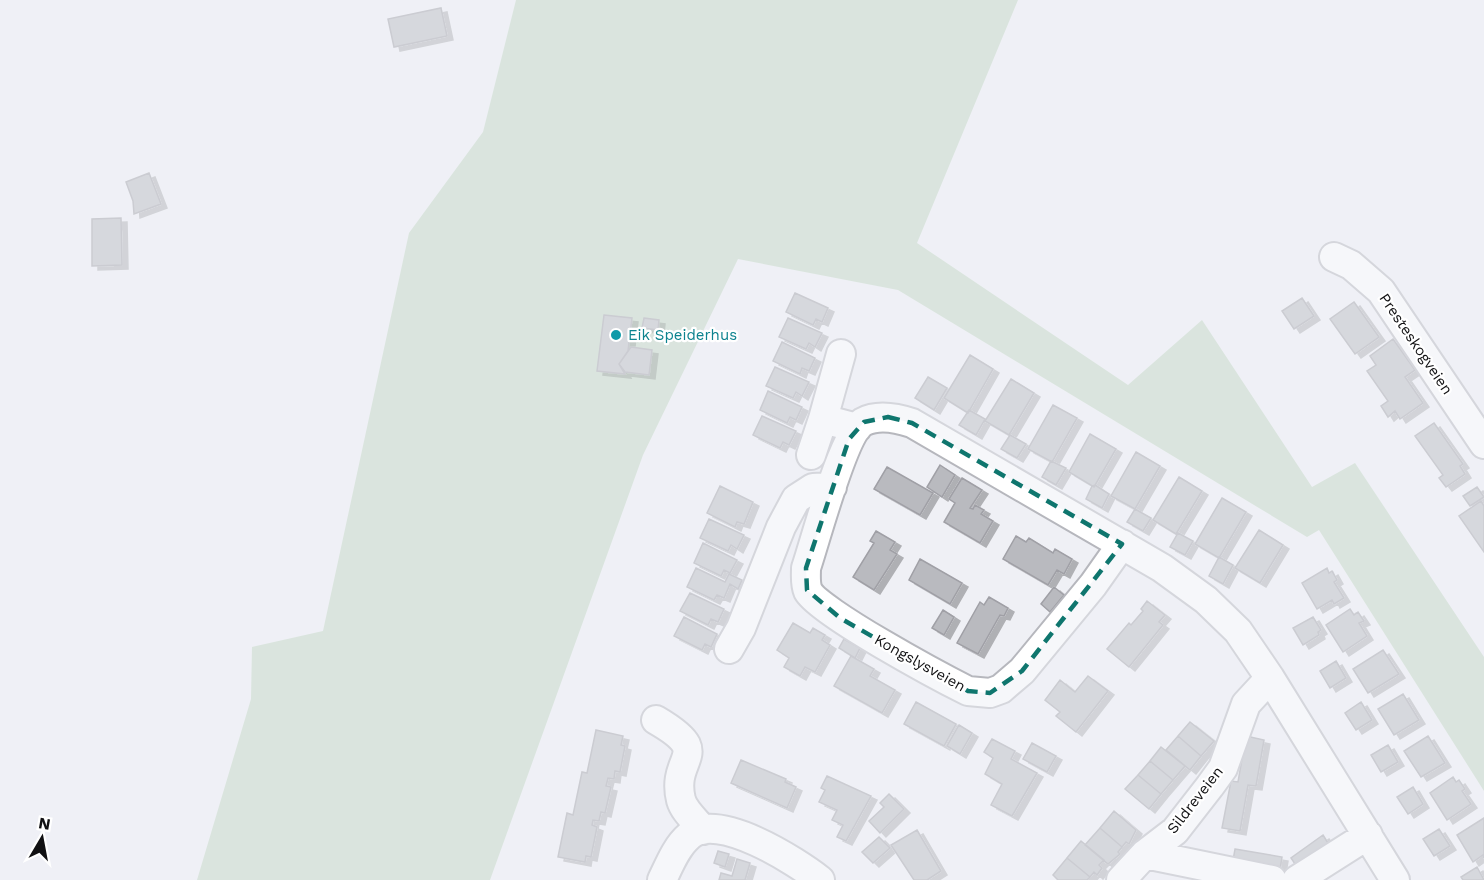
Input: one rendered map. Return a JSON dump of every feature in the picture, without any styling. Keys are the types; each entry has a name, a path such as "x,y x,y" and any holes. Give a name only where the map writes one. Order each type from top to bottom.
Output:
{"street":[{"name":"Presteskogveien","path":"1334,257 1351,265 1381,291 1484,444"},
{"path":"811,455 841,354"},
{"path":"823,419 857,428 864,422 888,417 912,423 1162,568 1206,600 1238,631 1270,678 1395,880"},
{"name":"Kongslysveien","path":"857,428 849,439 806,568 807,590 840,618 946,680 978,693 1001,689 1022,671 1093,585 1122,544"},
{"path":"729,649 741,628 781,526 796,498 813,488 832,487"},
{"name":"Sildreveien","path":"1121,880 1145,854 1175,831 1210,786 1222,768 1246,704 1270,678"},
{"path":"656,720 677,732 688,743 689,752 681,779 680,798 683,807 703,830"},
{"path":"662,880 679,848 690,834 703,830 738,834 764,845 820,880"},
{"path":"1297,880 1368,835"},
{"path":"1145,854 1272,880"}],"highlighted area":[{"path":"888,417 912,423 1122,544 1022,671 990,693 968,691 840,618 807,590 806,568 849,439 864,422"}],"green space":[{"path":"516,0 1018,0 917,243 1128,385 1202,320 1312,487 1355,463 1484,657 1484,791 1319,530 1307,537 898,290 738,259 643,455 490,880 197,880 251,699 252,647 323,631 409,233 483,132"}],"building":[{"path":"441,8 447,36 394,47 388,19"},
{"path":"149,173 161,204 134,214 133,201 126,182"},
{"path":"121,218 122,265 92,266 92,219"},
{"path":"795,293 828,308 822,322 816,319 813,325 786,312"},
{"path":"1302,298 1314,316 1294,329 1282,311"},
{"path":"1354,302 1379,337 1355,354 1330,319"},
{"name":"Eik Speiderhus","path":"604,315 632,318 628,351 619,364 625,374 597,371"},
{"path":"644,318 659,320 658,330 642,328"},
{"path":"788,318 822,333 815,347 809,343 806,349 779,337"},
{"path":"1393,339 1415,370 1405,377 1423,403 1400,419 1395,411 1388,417 1381,406 1388,401 1367,371 1376,365 1370,356"},
{"path":"782,342 815,358 809,371 802,368 800,374 773,361"},
{"path":"631,347 652,350 649,375 625,372 619,364"},
{"path":"970,355 993,369 968,413 944,398"},
{"path":"775,367 809,382 802,396 796,392 793,398 766,386"},
{"path":"928,377 947,388 934,410 915,398"},
{"path":"1011,379 1034,393 1009,435 985,421"},
{"path":"768,391 802,407 796,420 790,417 787,423 760,410"},
{"path":"1053,405 1077,418 1052,462 1028,449"},
{"path":"969,410 985,419 976,435 959,425"},
{"path":"762,416 796,431 789,445 783,442 780,448 753,435"},
{"path":"1434,423 1463,464 1460,466 1465,474 1446,487 1439,478 1443,475 1415,436"},
{"path":"1090,434 1116,449 1094,487 1069,472"},
{"path":"1010,435 1026,444 1017,458 1001,449"},
{"path":"1136,452 1160,466 1135,509 1111,496"},
{"path":"1051,461 1066,468 1056,485 1042,477"},
{"path":"940,465 955,475 942,497 927,487"},
{"path":"887,467 933,493 920,515 874,489"},
{"path":"1179,477 1202,491 1176,534 1153,520"},
{"path":"962,478 982,490 970,508 973,509 975,505 984,510 981,514 993,521 980,543 944,522 955,503 949,499"},
{"path":"1095,485 1109,494 1102,508 1086,499 1092,486"},
{"path":"720,486 753,502 744,524 737,522 735,527 707,513"},
{"path":"1477,487 1484,497 1470,506 1463,496"},
{"path":"1222,498 1246,512 1219,558 1195,544"},
{"path":"1481,501 1484,506 1484,552 1459,516"},
{"path":"1135,509 1151,518 1143,531 1127,522"},
{"path":"709,519 744,535 737,549 731,545 728,551 700,538"},
{"path":"1259,530 1283,545 1260,583 1235,568"},
{"path":"876,531 895,542 890,550 897,554 874,590 853,577 874,543 870,541"},
{"path":"1178,533 1193,541 1185,555 1170,547"},
{"path":"1016,536 1026,542 1029,538 1053,553 1055,549 1072,559 1064,574 1057,570 1048,585 1003,559"},
{"path":"703,543 737,560 730,573 724,570 721,576 694,563"},
{"path":"1219,557 1233,565 1223,584 1209,576"},
{"path":"920,559 962,583 950,604 909,580"},
{"path":"696,568 725,582 729,574 742,580 738,589 730,584 724,598 717,595 714,600 687,587"},
{"path":"1327,568 1329,573 1332,571 1337,580 1334,582 1344,598 1334,604 1332,600 1317,609 1302,583"},
{"path":"1054,587 1064,595 1050,612 1041,604"},
{"path":"690,593 724,609 718,622 711,619 708,625 680,611"},
{"path":"989,597 1008,608 1004,616 1000,615 978,654 957,643 980,602 984,605"},
{"path":"1147,601 1165,615 1159,622 1163,625 1129,667 1107,649 1129,623 1131,625 1143,611 1141,609"},
{"path":"1350,609 1354,615 1358,612 1364,621 1359,623 1367,636 1343,652 1326,625"},
{"path":"943,610 954,617 944,635 932,628"},
{"path":"684,617 717,634 711,647 705,644 702,650 674,636"},
{"path":"1313,617 1321,630 1318,632 1319,635 1303,645 1293,628"},
{"path":"793,623 810,633 813,628 825,635 822,640 830,645 815,672 805,667 800,676 784,667 789,658 777,650"},
{"path":"844,639 860,648 855,658 839,648"},
{"path":"1383,650 1399,674 1368,693 1353,669"},
{"path":"851,656 874,669 870,676 895,690 882,713 834,686"},
{"path":"1336,661 1346,678 1330,688 1320,671"},
{"path":"1088,676 1108,691 1076,732 1056,716 1060,712 1045,700 1060,680 1075,692"},
{"path":"1403,694 1419,720 1394,735 1378,709"},
{"path":"916,702 956,724 944,746 904,724"},
{"path":"1361,702 1372,720 1356,730 1345,713"},
{"path":"1190,722 1214,741 1201,756 1178,736"},
{"path":"959,725 972,733 960,754 947,746"},
{"path":"596,730 623,736 621,745 625,746 620,772 615,771 614,779 608,778 606,786 611,787 605,813 601,812 599,821 593,820 592,825 597,827 591,857 586,856 585,862 558,857 567,813 573,815 582,772 587,773"},
{"path":"1178,736 1201,756 1190,770 1166,750"},
{"path":"1246,736 1264,740 1256,786 1248,785 1240,831 1222,828 1231,781 1238,782"},
{"path":"1428,736 1445,763 1421,777 1404,751"},
{"path":"992,739 1015,751 1011,759 1037,773 1012,816 991,805 1002,784 985,774 993,758 984,752"},
{"path":"1032,743 1056,756 1047,772 1023,759"},
{"path":"1388,745 1398,762 1381,772 1371,755"},
{"path":"1161,747 1185,766 1173,780 1150,761"},
{"path":"741,760 786,779 785,782 796,787 787,808 731,783"},
{"path":"1150,761 1173,780 1161,794 1138,775"},
{"path":"1138,775 1161,794 1149,809 1125,789"},
{"path":"827,776 871,796 846,841 837,837 843,825 832,820 837,810 819,802 825,790 821,788"},
{"path":"1453,777 1456,782 1459,780 1465,789 1462,791 1471,804 1447,820 1430,793"},
{"path":"1413,787 1423,804 1408,814 1397,797"},
{"path":"889,794 904,809 880,833 869,821 884,807 880,803"},
{"path":"1114,811 1136,830 1129,844 1126,842 1122,847 1100,828"},
{"path":"1484,818 1484,858 1483,855 1473,862 1457,835"},
{"path":"1100,828 1122,847 1118,852 1120,854 1108,864 1085,845"},
{"path":"1439,829 1450,846 1434,856 1423,839"},
{"path":"917,830 941,871 927,880 914,880 891,845"},
{"path":"1323,835 1333,851 1301,873 1291,858"},
{"path":"879,837 890,848 873,863 862,852"},
{"path":"1081,841 1104,860 1099,865 1102,868 1097,875 1094,872 1090,877 1067,858"},
{"path":"1235,849 1282,857 1279,875 1232,866"},
{"path":"718,851 729,854 725,867 714,863"},
{"path":"1067,858 1090,877 1087,880 1058,880 1053,875"},
{"path":"737,859 750,863 745,880 719,880 721,873 732,876"},
{"path":"1477,867 1484,880 1463,880 1461,877"}],"place":[{"name":"Eik Speiderhus","path":"616,335"}]}
